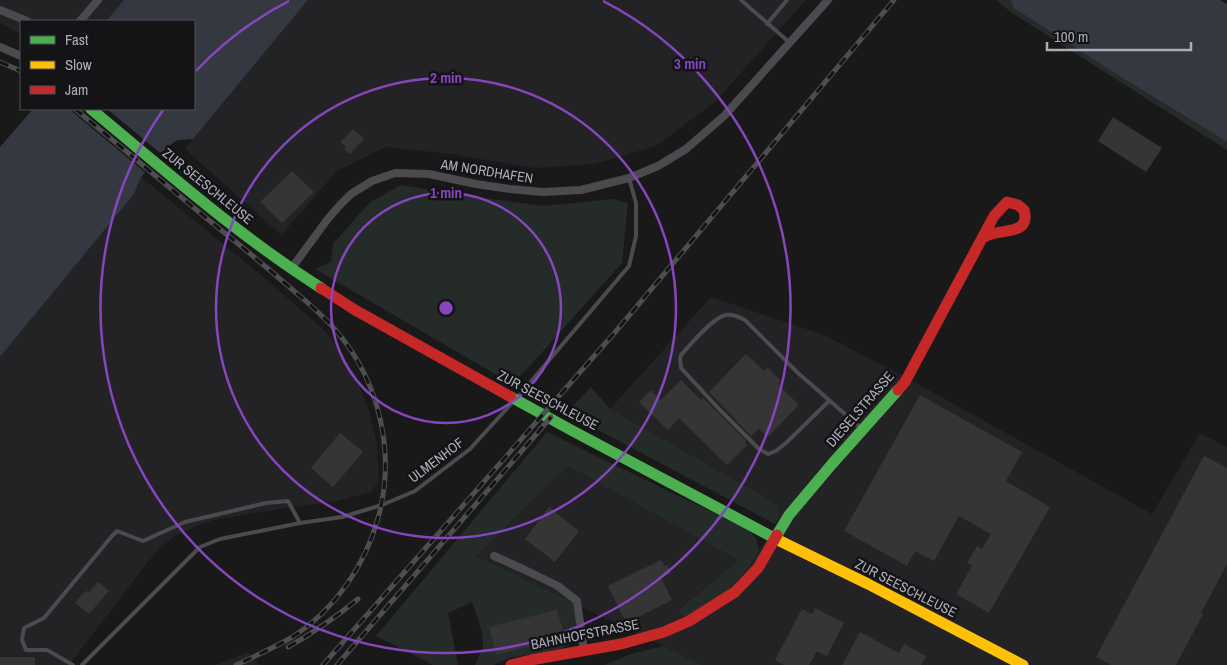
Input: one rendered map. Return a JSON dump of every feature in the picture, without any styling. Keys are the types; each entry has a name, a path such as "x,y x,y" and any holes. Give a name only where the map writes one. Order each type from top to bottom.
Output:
{"street":[{"path":"81,20 98,0"},
{"name":"AM NORDHAFEN","path":"291,269 327,220 351,194 372,181 395,173 429,174 510,189 543,192 581,190 628,178 658,166 686,149 724,116 828,0"},
{"path":"0,10 25,20"},
{"path":"0,47 20,56"},
{"name":"ZUR SEESCHLEUSE","path":"92,110 226,221 291,269 355,310 571,430 1023,665"},
{"name":"DIESELSTRASSE","path":"776,538 789,515 905,382 983,238"},
{"name":"BAHNHOFSTRASSE","path":"511,665 621,644 664,632 689,621 735,592 758,568 776,538"},
{"path":"494,556 558,586 577,601 584,651"}],"lane":[{"path":"741,0 790,43"},
{"path":"767,24 787,0"},
{"name":"ULMENHOF","path":"82,665 200,547 220,539 300,523 342,517 382,505 415,491 470,449 522,392 629,266 636,236 636,203 628,178"},
{"path":"829,401 787,442 776,451 768,454 759,450 681,368 681,355 712,322 724,315 738,316 746,320 798,373 863,430"},
{"path":"74,665 47,650 26,650 22,640 24,628 44,618 117,531 143,541 185,522 266,503 288,501 300,523"}],"shaded area":[{"path":"0,0 124,0 107,20 20,20 20,33 0,23"},
{"path":"124,0 308,0 193,139 177,140 164,150 141,177 134,194 0,357 0,147 32,110 195,110 195,20 107,20"},
{"path":"308,0 806,0 715,102 656,146 594,164 534,168 451,154 385,147 337,171 281,235 185,149"},
{"path":"996,0 1011,0 1015,8 1116,74 1227,142 1227,150 1012,13"},
{"path":"1011,0 1220,0 1227,4 1227,142 1116,74 1014,8"},
{"path":"141,177 262,276 323,329 336,345 355,374 369,411 377,444 379,482 370,492 338,501 213,520 178,534 160,548 147,563 69,665 0,665 0,357 134,194"},
{"path":"401,185 544,206 612,199 628,203 622,263 512,384 315,269 331,262 333,244 370,202"},
{"path":"711,297 824,335 898,373 1152,514 1200,433 1227,447 1227,665 701,665 476,556 568,466 738,560 678,609 725,593 749,568 779,518 777,504 610,409"},
{"path":"591,387 610,409 777,504 779,518 775,524 566,413"},
{"path":"547,432 749,530 756,538 759,551 749,568 725,593 684,618 678,610 738,560 568,466 476,556 576,604 576,631 572,643 560,649 510,658 493,665 475,665 483,646 482,632 472,602 448,613 458,665 433,665 376,636"},
{"path":"663,646 701,665 604,665 631,654"},
{"path":"248,652 260,665 215,665"}],"pier":[{"path":"70,110 108,110 163,155 147,174"}],"building":[{"path":"1113,117 1162,148 1146,172 1098,141"},
{"path":"353,129 364,139 350,154 340,142"},
{"path":"292,171 314,192 282,223 260,202"},
{"path":"746,354 764,371 767,367 781,381 778,384 799,405 768,437 759,429 751,436 709,392"},
{"path":"681,380 701,400 703,398 746,441 747,445 727,465 679,418 668,430 639,402 651,390 661,400"},
{"path":"920,395 1022,452 1006,481 1050,507 989,613 956,594 972,566 967,563 977,546 982,549 991,534 959,516 934,561 915,551 907,566 844,531"},
{"path":"340,433 363,452 333,487 311,468"},
{"path":"1204,456 1227,468 1227,564 1176,665 1111,665 1096,657"},
{"path":"549,507 579,531 555,562 525,539"},
{"path":"661,560 665,566 667,565 671,573 661,578 672,600 626,623 608,586"},
{"path":"98,582 109,591 89,614 75,603 84,592 88,590 89,592"},
{"path":"815,608 844,623 827,656 817,651 809,665 784,665 775,660 802,609 812,614"},
{"path":"557,610 565,637 496,655 489,627"},
{"path":"860,632 899,653 904,644 926,656 921,665 842,665"},
{"path":"0,657 35,657 35,665 0,665"}],"railway":[{"path":"323,665 617,330 894,0"},
{"path":"0,62 20,71"},
{"path":"76,110 258,260 322,316 353,353 374,397 381,421 385,470 383,494 372,536 357,569 335,599 309,625 287,640 236,665"},
{"path":"337,665 551,417"},
{"path":"288,647 358,599"}],"traffic: fast":[{"path":"92,110 232,225 321,288"},
{"path":"777,535 789,515 898,390"},
{"path":"511,397 780,541"}],"traffic: slow":[{"path":"780,541 868,584 1023,665"}],"traffic: jam":[{"path":"898,390 905,382 994,216 1007,202 1018,205 1024,210 1025,219 1023,225 983,238"},
{"path":"321,288 355,310 511,397"},
{"path":"511,665 621,644 664,632 689,621 735,592 758,568 777,535"}]}
